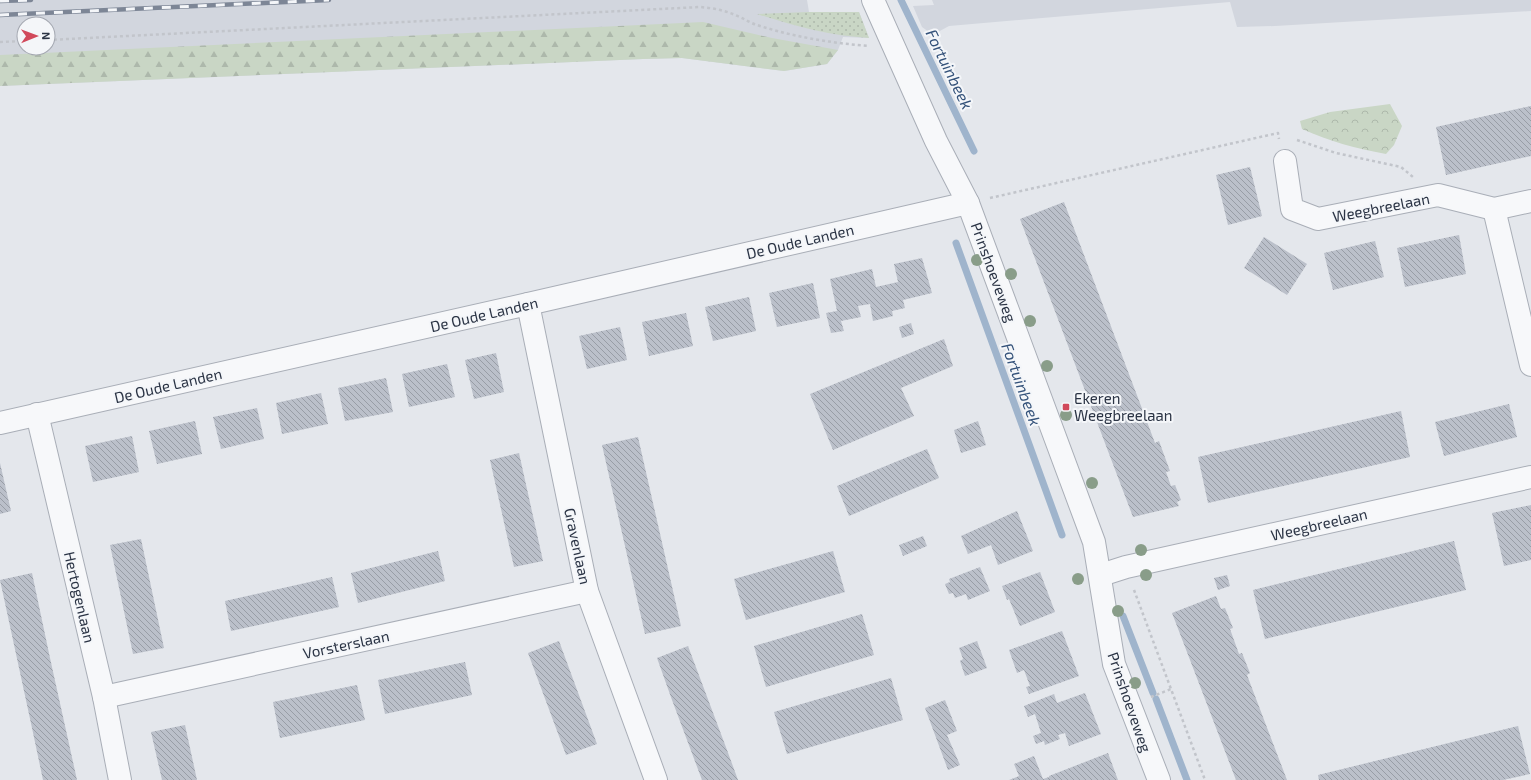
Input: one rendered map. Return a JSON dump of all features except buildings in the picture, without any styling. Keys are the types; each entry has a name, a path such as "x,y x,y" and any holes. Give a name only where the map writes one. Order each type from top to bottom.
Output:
{"street":[{"name":"Prinshoeveweg","path":"873,0 936,141 968,203 1094,542 1112,571 1105,614 1114,664 1158,780"},
{"name":"Weegbreelaan","path":"1285,161 1292,209 1318,219 1438,195 1494,210 1531,201"},
{"name":"De Oude Landen","path":"0,423 968,203"},
{"path":"1494,210 1531,365"},
{"name":"Gravenlaan","path":"528,304 588,591 656,780"},
{"name":"Hertogenlaan","path":"37,414 104,697 120,780"},
{"name":"Weegbreelaan","path":"1112,571 1531,477"},
{"name":"Vorsterslaan","path":"104,697 588,591"}],"path":[{"path":"56,40 700,7 715,8 734,14 755,25 800,37 833,43 894,48"},
{"path":"0,42 16,41"},
{"path":"968,203 1278,134 1285,136"},
{"path":"1278,134 1285,161"},
{"path":"1292,138 1336,153 1401,167 1438,195"},
{"path":"1112,571 1171,689 1205,780"},
{"path":"1146,699 1171,689"}],"shaded area":[{"path":"0,0 807,0 809,12 859,12 869,38 843,37 838,50 827,64 784,71 682,58 0,86"},
{"path":"932,0 1531,0 1531,11 1237,27 1230,2 949,26 938,32 929,32 922,27 913,6 934,5"}],"green space":[{"path":"859,12 869,38 812,30 757,14"},
{"path":"703,22 772,38 838,50 827,64 784,71 682,58 0,86 0,55 56,56 56,52"},
{"path":"1390,104 1402,126 1394,145 1386,154 1353,147 1323,138 1302,129 1300,121 1330,112"}],"waterway":[{"name":"Fortuinbeek","path":"901,0 974,151"},
{"name":"Fortuinbeek","path":"956,243 1062,535"},
{"name":"Fortuinbeek","path":"1123,616 1153,693"},
{"name":"Fortuinbeek","path":"1156,699 1187,780"}],"railway":[{"path":"0,1 31,0"},
{"path":"0,15 329,0"}],"place":[{"name":"Ekeren Weegbreelaan","path":"1066,407"}]}
